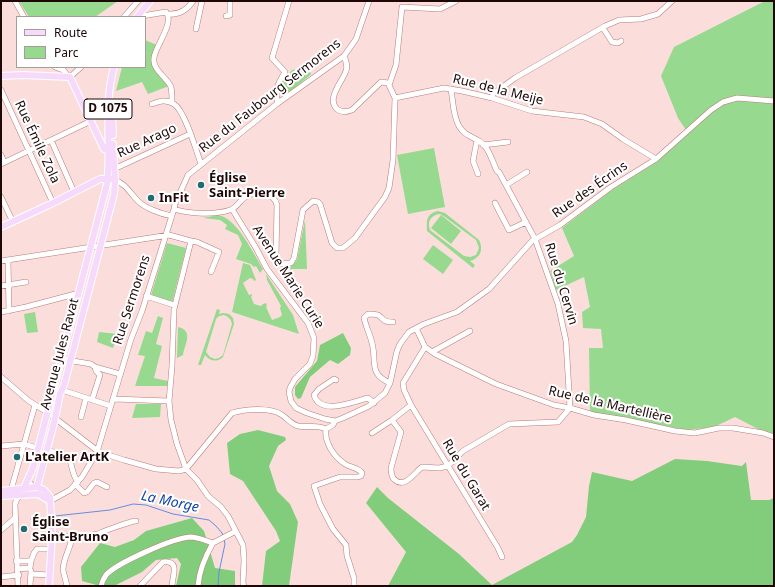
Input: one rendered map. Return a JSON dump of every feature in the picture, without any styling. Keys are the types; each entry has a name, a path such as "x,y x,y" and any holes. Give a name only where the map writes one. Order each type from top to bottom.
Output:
{"main road":[{"path":"141,16 150,1"},
{"path":"141,16 154,1"},
{"name":"D 1075","path":"111,151 108,100 114,68"},
{"name":"D 1075","path":"111,151 112,101 118,68"},
{"path":"1,76 22,75 69,77 104,149 111,151 111,168 100,179 1,227"},
{"name":"Avenue Jules Ravat","path":"31,489 37,448 111,168"},
{"name":"Avenue Jules Ravat","path":"31,489 47,450 56,410 113,198 115,180 111,168"},
{"path":"100,179 115,180"},
{"name":"Avenue Jules Ravat","path":"79,290 88,292"},
{"path":"48,405 51,411 53,412 56,410"},
{"path":"4,496 31,489"},
{"path":"1,491 31,489 44,490 49,494 52,534 50,586"}],"street":[{"path":"15,1 23,16"},
{"path":"125,16 138,1"},
{"path":"145,16 166,12 168,14 183,12 193,1"},
{"path":"196,29 202,1"},
{"path":"226,16 230,15 230,1"},
{"path":"278,103 276,90 285,72 272,58 289,1"},
{"name":"Rue du Faubourg Sermorens","path":"201,164 278,103 344,56 356,39 369,1"},
{"path":"389,85 396,65 402,7 440,9 456,1"},
{"path":"492,98 493,94 515,78 603,28 619,20 641,19 658,14 672,1"},
{"path":"168,14 169,20 154,54 153,60 154,66 170,86 172,103"},
{"path":"603,28 612,42 618,43 621,41"},
{"path":"174,209 197,213 214,212 232,209 244,197 258,193 267,194 274,198 278,206 276,256 281,264 291,263 294,258 303,210 313,201 318,202 322,209 332,243 337,248 343,248 355,238 385,197 389,188 392,166 396,98 389,85 385,82 381,82 352,110 341,112 337,109 334,104 334,96 347,70 344,56"},
{"path":"62,68 69,77 80,68"},
{"name":"Rue de la Meije","path":"396,98 444,88 492,98 532,111 584,117 602,124 623,139 656,158"},
{"name":"Rue du Cervin","path":"451,89 457,123 464,133 477,140 488,151 497,171 499,172 535,239 558,304 564,330 570,408"},
{"name":"Rue Émile Zola","path":"1,90 53,203"},
{"name":"Rue des Écrins","path":"535,239 560,225 611,187 656,158 711,110 724,102 738,98 774,101"},
{"path":"152,104 162,100 177,106 183,114 201,164"},
{"path":"1,155 3,163 91,121"},
{"name":"Rue Arago","path":"111,168 190,134"},
{"path":"51,140 74,192"},
{"path":"477,140 473,161 478,174"},
{"path":"483,145 508,142"},
{"name":"Rue Sermorens","path":"50,501 70,490 82,477 98,451 120,374 175,204 188,175 201,164"},
{"path":"506,185 527,172"},
{"path":"115,180 124,185 138,201 172,216"},
{"path":"1,197 12,222"},
{"path":"495,203 509,230 526,222"},
{"name":"Avenue Marie Curie","path":"232,209 267,269 308,323 314,338 313,356 310,364 295,379 290,388 289,392 291,401 296,408 307,413 335,421"},
{"path":"1,261 169,235 197,242 219,252 211,272"},
{"path":"326,430 333,425 335,421 374,403 384,393 390,383 397,351 400,344 409,332 457,312 489,289 535,239"},
{"path":"191,241 174,305 170,401 171,420 186,469 197,480 208,496 221,507 228,516 233,533 243,545 244,586"},
{"path":"8,260 9,311"},
{"path":"1,286 26,282"},
{"path":"1,312 50,301 79,290"},
{"path":"146,296 174,305"},
{"path":"390,383 382,380 375,372 372,343 364,318 368,314 374,314 378,315 382,320 393,322"},
{"name":"Rue de la Martellière","path":"416,328 425,347 432,352 496,384 554,405 594,415 684,432 695,433 719,428 733,428 774,437"},
{"path":"432,352 470,331"},
{"name":"Rue du Garat","path":"425,347 403,383 404,390 411,405 502,557"},
{"path":"61,357 91,364 96,367 120,374"},
{"path":"92,400 100,375 96,371 96,367"},
{"path":"1,377 5,382 35,405 98,451 156,469 179,472 186,469 232,412 241,410 266,411 281,414 291,423 298,426 321,427 326,430"},
{"path":"336,380 334,379 319,389 314,395 316,401 321,405 329,407 368,398 374,403"},
{"path":"1,386 5,382"},
{"path":"62,390 112,406"},
{"path":"81,417 86,398"},
{"path":"114,399 170,401"},
{"path":"11,490 35,405"},
{"path":"372,433 411,405"},
{"path":"392,420 401,432 391,473 396,481 401,483 406,482 422,466 439,468 448,466 463,451 509,424 558,422 570,408"},
{"path":"326,430 326,440 334,453 344,464 357,468 362,473 358,477 340,477 314,486 320,504 333,529 346,545 346,556 354,578 354,586"},
{"path":"1,446 24,444 37,448"},
{"path":"47,450 68,456 73,468 73,476 76,483 84,493 97,482 107,487"},
{"path":"18,586 15,504 17,499 31,489"},
{"path":"4,496 15,504"},
{"path":"1,530 15,518"},
{"path":"52,534 72,538 98,534 99,532 136,521"},
{"path":"198,586 198,580 208,552 215,543 233,533"},
{"path":"101,586 107,574 115,568 162,544 189,537 215,543"},
{"path":"67,586 63,570 64,561 72,538"},
{"path":"30,586 31,561 35,552 38,549 51,549"},
{"path":"16,561 31,561"},
{"path":"140,586 163,562 171,563 175,569 172,586"},
{"path":"17,569 30,568"},
{"path":"31,574 50,574"},
{"path":"1,577 18,575"}],"green space":[{"path":"19,1 118,1 96,16 28,16"},
{"path":"765,1 774,1 774,434 758,429 735,417 714,427 687,430 590,412 589,348 603,348 601,329 583,328 582,312 590,307 584,277 556,290 550,271 574,256 562,228 612,190 658,161 688,133 678,118 661,76 674,47"},
{"path":"146,40 157,45 152,57 169,86 148,94 142,82 116,91 122,68 146,68"},
{"path":"305,64 308,65 311,74 286,95 280,86 284,79 292,70 301,69"},
{"path":"434,148 445,207 408,214 397,155"},
{"path":"438,211 445,213 479,240 481,250 479,256 470,261 475,265 473,268 427,231 429,216","holes":["440,214 476,240 479,248 476,255 470,257 464,256 430,230 429,221 432,217"]},
{"path":"218,215 232,222 244,237 263,269 260,273 256,266 254,267 251,264 236,259 242,244 238,235 225,229 227,225 220,220 203,218"},
{"path":"441,215 461,231 451,244 431,228"},
{"path":"305,220 307,269 290,269 289,267 297,260"},
{"path":"167,243 186,248 172,303 151,295"},
{"path":"433,245 453,260 443,274 423,259"},
{"path":"243,263 250,265 256,280 254,281 250,278 243,283 249,295 252,294 251,297 254,304 261,306 266,303 266,307 272,320 282,315 280,308 281,306 267,280 266,274 293,315 299,334 232,312"},
{"path":"217,309 220,310 219,314 229,314 233,318 234,324 223,357 216,361 209,359 205,355 201,365 198,365","holes":["224,315 230,319 232,324 223,355 215,359 210,357 206,352 216,319 219,316"]},
{"path":"35,312 38,332 27,333 24,314"},
{"path":"158,316 163,318 156,344 162,346 154,378 168,381 167,386 135,386 145,356 138,355 146,331 152,333"},
{"path":"178,327 186,331 187,338 183,355 177,358"},
{"path":"99,332 118,334 113,348 97,342"},
{"path":"343,333 351,348 350,355 338,364 330,360 310,377 301,398 298,399 295,395 295,387 317,361 320,345"},
{"path":"136,404 161,404 160,417 132,418"},
{"path":"258,430 285,437 286,440 278,446 269,466 277,491 290,504 298,522 289,586 262,586 266,551 280,541 276,531 243,481 230,474 227,443 240,434"},
{"path":"675,459 707,461 742,466 746,462 751,500 769,500 774,498 774,586 388,586 406,552 366,503 377,487 388,498 459,554 492,585 572,542 586,517 592,472 632,481"},
{"path":"192,518 204,531 215,568 235,571 235,586 176,586 181,564 177,558 156,560 142,572 114,586 100,586 82,581 81,567 100,543 115,547 134,540 146,531"}],"waterway":[{"name":"La Morge","path":"55,516 110,510 133,504 146,505 173,514 209,520 216,526 223,536"},
{"name":"La Morge","path":"31,519 38,518"},
{"name":"La Morge","path":"218,586 219,572 225,544 224,539"}],"place":[{"name":"Église Saint-Pierre","path":"201,185"},
{"name":"InFit","path":"151,198"},
{"name":"L'atelier ArtK","path":"17,457"},
{"name":"Église Saint-Bruno","path":"24,529"}]}
